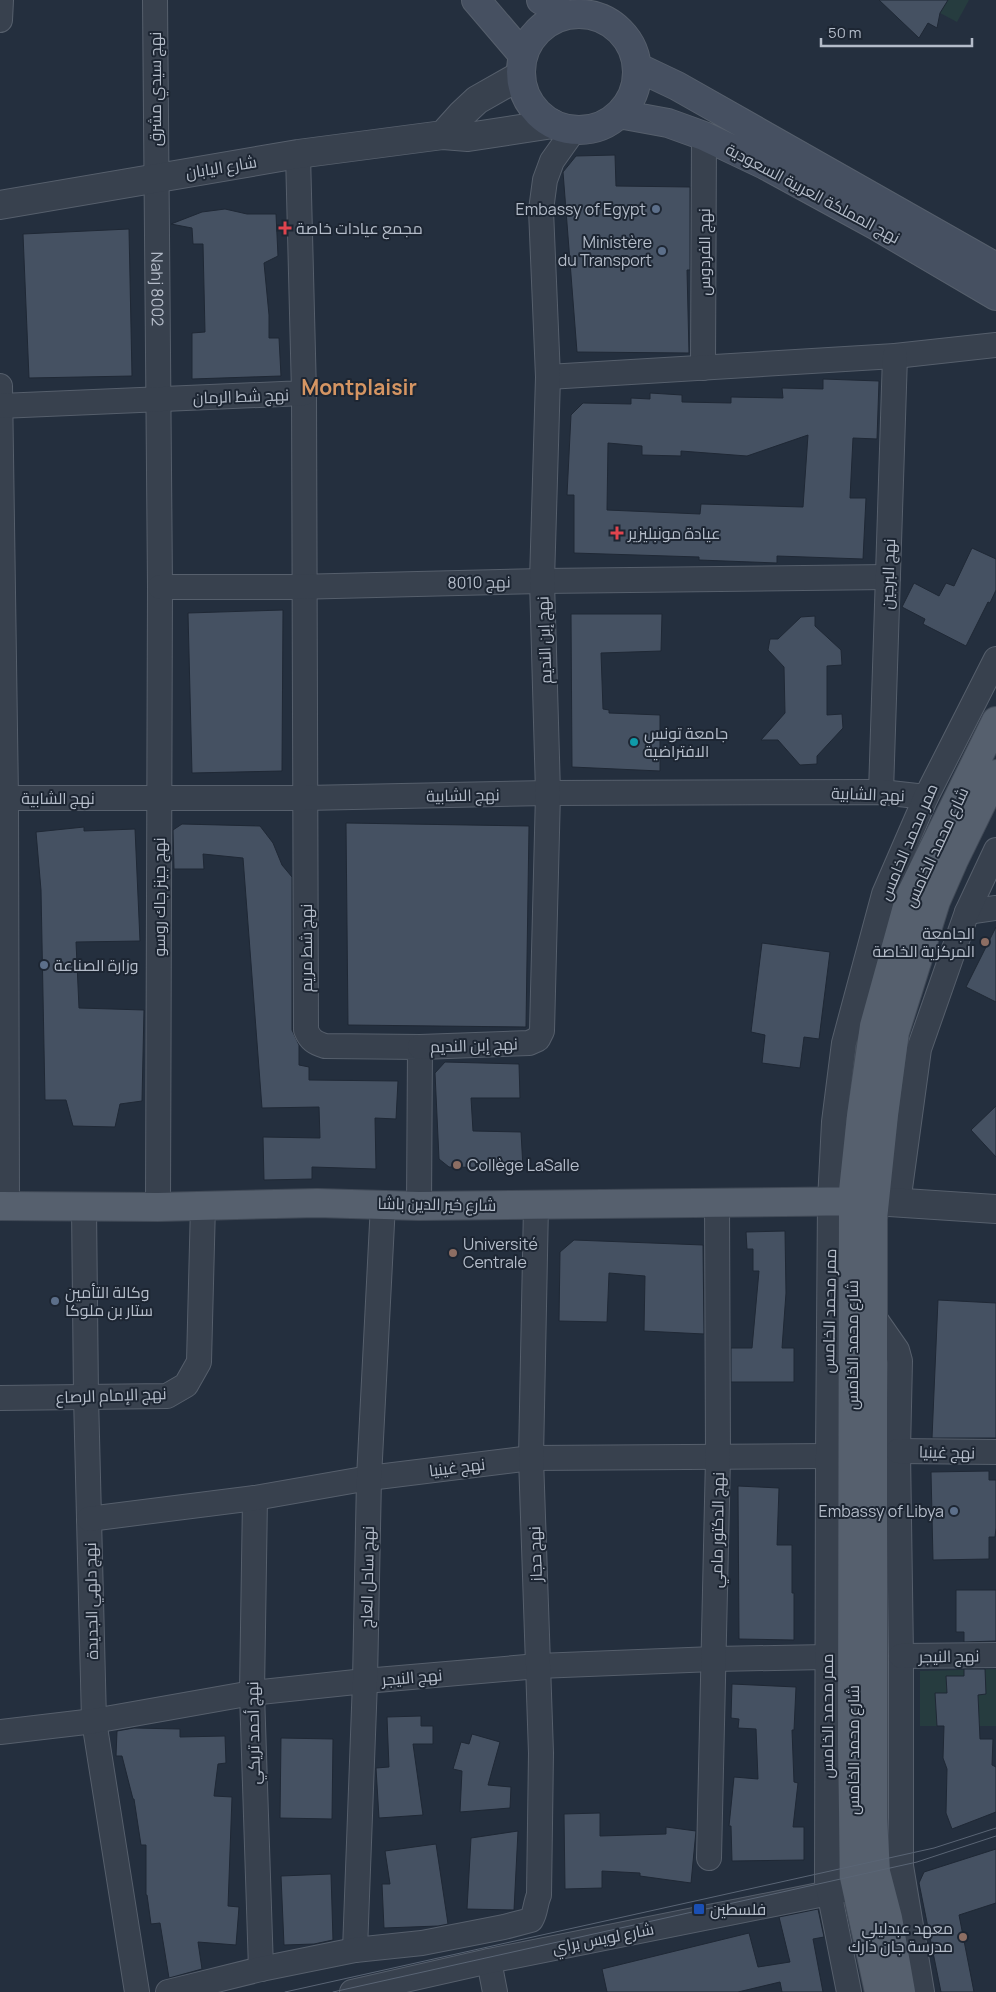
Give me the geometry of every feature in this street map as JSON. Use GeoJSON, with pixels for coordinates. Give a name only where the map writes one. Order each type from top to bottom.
{"type":"FeatureCollection","features":[{"type":"Feature","properties":{"kind":"main road"},"geometry":{"type":"LineString","coordinates":[[476,0],[522,65]]}},
{"type":"Feature","properties":{"kind":"main road"},"geometry":{"type":"LineString","coordinates":[[541,0],[568,15]]}},
{"type":"Feature","properties":{"kind":"main road"},"geometry":{"type":"LineString","coordinates":[[568,15],[589,15],[609,22],[628,41],[634,53],[637,67],[636,84],[630,100],[619,114],[606,123],[590,129],[563,127],[540,116],[530,104],[524,90],[522,65],[530,41],[540,29],[552,20],[568,15]]}},
{"type":"Feature","properties":{"kind":"main road","name":"نهج المملكة العربية السعودية"},"geometry":{"type":"LineString","coordinates":[[637,67],[677,86],[996,267]]}},
{"type":"Feature","properties":{"kind":"main road","name":"نهج المملكة العربية السعودية"},"geometry":{"type":"LineString","coordinates":[[619,114],[668,124],[704,136],[766,165],[996,296]]}},
{"type":"Feature","properties":{"kind":"main road","name":"شارع محمد الخامس"},"geometry":{"type":"LineString","coordinates":[[901,1992],[888,1918],[876,1872],[873,1818],[874,1317],[864,1202],[861,1116],[874,1026],[910,896],[996,721]]}},
{"type":"Feature","properties":{"kind":"main road","name":"شارع محمد الخامس"},"geometry":{"type":"LineString","coordinates":[[879,1992],[842,1890],[852,1743],[864,1202],[896,1032],[936,901],[996,774]]}},
{"type":"Feature","properties":{"kind":"main road","name":"شارع خير الدين باشا"},"geometry":{"type":"LineString","coordinates":[[4,1206],[317,1203],[419,1206],[864,1202]]}},
{"type":"Feature","properties":{"kind":"street"},"geometry":{"type":"LineString","coordinates":[[0,0],[0,20]]}},
{"type":"Feature","properties":{"kind":"street","name":"نهج سيدي مشرق"},"geometry":{"type":"LineString","coordinates":[[155,0],[156,178]]}},
{"type":"Feature","properties":{"kind":"street"},"geometry":{"type":"LineString","coordinates":[[444,135],[461,114],[522,65]]}},
{"type":"Feature","properties":{"kind":"street","name":"شارع اليابان"},"geometry":{"type":"LineString","coordinates":[[0,204],[298,154],[444,135],[468,137],[563,127]]}},
{"type":"Feature","properties":{"kind":"street","name":"نهج إبن النديم"},"geometry":{"type":"LineString","coordinates":[[420,1047],[529,1043],[538,1039],[542,1031],[548,793],[542,580],[548,377],[541,210],[546,180],[563,127]]}},
{"type":"Feature","properties":{"kind":"street","name":"نهج الفردوس"},"geometry":{"type":"LineString","coordinates":[[703,368],[704,136]]}},
{"type":"Feature","properties":{"kind":"street","name":"نهج شط الرمان"},"geometry":{"type":"LineString","coordinates":[[0,406],[304,393],[298,154]]}},
{"type":"Feature","properties":{"kind":"street","name":"Nahj 8002"},"geometry":{"type":"LineString","coordinates":[[156,178],[160,588]]}},
{"type":"Feature","properties":{"kind":"street"},"geometry":{"type":"LineString","coordinates":[[548,377],[895,356],[996,345]]}},
{"type":"Feature","properties":{"kind":"street","name":"نهج البرجين"},"geometry":{"type":"LineString","coordinates":[[881,792],[895,356]]}},
{"type":"Feature","properties":{"kind":"street"},"geometry":{"type":"LineString","coordinates":[[0,386],[4,1206]]}},
{"type":"Feature","properties":{"kind":"street","name":"نهج شط مريم"},"geometry":{"type":"LineString","coordinates":[[304,393],[306,1030],[309,1037],[316,1043],[325,1046],[420,1047]]}},
{"type":"Feature","properties":{"kind":"street","name":"نهج 8010"},"geometry":{"type":"LineString","coordinates":[[160,588],[542,580],[888,577]]}},
{"type":"Feature","properties":{"kind":"street","name":"نهج جينز جاك روسو"},"geometry":{"type":"LineString","coordinates":[[158,1206],[160,588]]}},
{"type":"Feature","properties":{"kind":"street","name":"ممر محمد الخامس"},"geometry":{"type":"LineString","coordinates":[[849,1992],[842,1890],[827,1881],[828,1456],[864,1202],[834,1122],[844,1043],[884,894],[926,797],[996,659]]}},
{"type":"Feature","properties":{"kind":"street","name":"نهج الشابية"},"geometry":{"type":"LineString","coordinates":[[3,798],[305,798],[548,793],[881,792],[926,797]]}},
{"type":"Feature","properties":{"kind":"street","name":"شارع محمد الخامس"},"geometry":{"type":"LineString","coordinates":[[864,1202],[967,912],[996,850]]}},
{"type":"Feature","properties":{"kind":"street"},"geometry":{"type":"LineString","coordinates":[[967,912],[996,908]]}},
{"type":"Feature","properties":{"kind":"street"},"geometry":{"type":"LineString","coordinates":[[419,1206],[420,1047]]}},
{"type":"Feature","properties":{"kind":"street"},"geometry":{"type":"LineString","coordinates":[[864,1202],[996,1209]]}},
{"type":"Feature","properties":{"kind":"street","name":"نهج الدكتور مامي"},"geometry":{"type":"LineString","coordinates":[[709,1858],[718,1457],[717,1203]]}},
{"type":"Feature","properties":{"kind":"street","name":"نهج ساحل العاج"},"geometry":{"type":"LineString","coordinates":[[355,1950],[365,1681],[369,1478],[383,1204]]}},
{"type":"Feature","properties":{"kind":"street","name":"نهج الإمام الرصاع"},"geometry":{"type":"LineString","coordinates":[[0,1398],[167,1396],[186,1385],[199,1362],[203,1205]]}},
{"type":"Feature","properties":{"kind":"street","name":"نهج حجاز"},"geometry":{"type":"LineString","coordinates":[[355,1950],[422,1943],[504,1927],[531,1920],[536,1912],[535,1903],[539,1895],[541,1762],[532,1458],[536,1205]]}},
{"type":"Feature","properties":{"kind":"street","name":"نهج دلهي الجديدة"},"geometry":{"type":"LineString","coordinates":[[84,1206],[86,1396],[94,1721],[137,1992]]}},
{"type":"Feature","properties":{"kind":"street"},"geometry":{"type":"LineString","coordinates":[[874,1317],[897,1350],[900,1361],[898,1451],[901,1656],[901,1866],[922,1992]]}},
{"type":"Feature","properties":{"kind":"street","name":"نهج غينيا"},"geometry":{"type":"LineString","coordinates":[[898,1451],[996,1452]]}},
{"type":"Feature","properties":{"kind":"street","name":"نهج غينيا"},"geometry":{"type":"LineString","coordinates":[[89,1519],[256,1498],[369,1478],[532,1458],[828,1456]]}},
{"type":"Feature","properties":{"kind":"street","name":"نهج أحمد تريكي"},"geometry":{"type":"LineString","coordinates":[[256,1498],[252,1693],[261,1969]]}},
{"type":"Feature","properties":{"kind":"street","name":"نهج النيجر"},"geometry":{"type":"LineString","coordinates":[[901,1656],[996,1655]]}},
{"type":"Feature","properties":{"kind":"street","name":"نهج النيجر"},"geometry":{"type":"LineString","coordinates":[[0,1732],[94,1721],[252,1693],[365,1681],[538,1666],[714,1659],[827,1657]]}},
{"type":"Feature","properties":{"kind":"street","name":"شارع لويس براي"},"geometry":{"type":"LineString","coordinates":[[354,1992],[489,1961],[842,1890]]}},
{"type":"Feature","properties":{"kind":"street"},"geometry":{"type":"LineString","coordinates":[[168,1992],[261,1969],[355,1950]]}},
{"type":"Feature","properties":{"kind":"street"},"geometry":{"type":"LineString","coordinates":[[489,1961],[495,1992]]}},
{"type":"Feature","properties":{"kind":"green space"},"geometry":{"type":"Polygon","coordinates":[[[947,0],[969,0],[957,22],[940,13],[947,0]]]}},
{"type":"Feature","properties":{"kind":"green space"},"geometry":{"type":"Polygon","coordinates":[[[996,1669],[996,1726],[920,1726],[920,1671],[996,1669]]]}},
{"type":"Feature","properties":{"kind":"building"},"geometry":{"type":"Polygon","coordinates":[[[879,0],[948,0],[940,13],[937,28],[928,23],[919,38],[879,0]]]}},
{"type":"Feature","properties":{"kind":"building","name":"Ministère du Transport"},"geometry":{"type":"Polygon","coordinates":[[[615,155],[616,186],[690,187],[690,270],[687,270],[689,353],[577,352],[563,172],[576,156],[615,155]]]}},
{"type":"Feature","properties":{"kind":"building"},"geometry":{"type":"Polygon","coordinates":[[[225,209],[247,214],[276,214],[278,256],[264,263],[269,315],[269,338],[279,338],[281,376],[192,379],[192,333],[205,332],[203,244],[193,244],[192,228],[171,224],[202,212],[225,209]]]}},
{"type":"Feature","properties":{"kind":"building"},"geometry":{"type":"Polygon","coordinates":[[[129,229],[132,376],[29,378],[23,234],[129,229]]]}},
{"type":"Feature","properties":{"kind":"building"},"geometry":{"type":"Polygon","coordinates":[[[823,379],[879,381],[877,439],[853,438],[850,498],[866,498],[863,559],[777,556],[777,563],[699,560],[699,557],[574,553],[574,495],[567,495],[571,415],[583,403],[631,404],[631,398],[650,399],[650,393],[682,395],[682,402],[731,403],[731,397],[783,398],[782,388],[823,389],[823,379]],[[808,435],[747,456],[681,451],[681,456],[642,455],[642,446],[608,443],[607,510],[700,514],[701,504],[803,507],[808,435]]]}},
{"type":"Feature","properties":{"kind":"building"},"geometry":{"type":"Polygon","coordinates":[[[972,548],[996,559],[996,590],[966,646],[923,624],[925,619],[902,607],[914,583],[939,596],[946,583],[954,586],[972,548]]]}},
{"type":"Feature","properties":{"kind":"building"},"geometry":{"type":"Polygon","coordinates":[[[283,610],[282,771],[192,773],[188,613],[283,610]]]}},
{"type":"Feature","properties":{"kind":"building"},"geometry":{"type":"Polygon","coordinates":[[[571,614],[662,614],[661,651],[601,653],[603,709],[609,710],[609,713],[660,715],[660,771],[572,767],[571,614]]]}},
{"type":"Feature","properties":{"kind":"building"},"geometry":{"type":"Polygon","coordinates":[[[815,616],[815,626],[841,650],[842,665],[827,666],[827,715],[842,714],[843,728],[817,756],[817,764],[800,765],[778,740],[761,740],[785,713],[784,667],[768,650],[770,639],[778,639],[801,617],[815,616]]]}},
{"type":"Feature","properties":{"kind":"building"},"geometry":{"type":"Polygon","coordinates":[[[346,823],[529,826],[526,1027],[348,1025],[346,823]]]}},
{"type":"Feature","properties":{"kind":"building"},"geometry":{"type":"Polygon","coordinates":[[[182,824],[260,826],[273,843],[282,865],[292,877],[292,1030],[299,1045],[299,1065],[309,1067],[309,1080],[398,1081],[396,1119],[375,1118],[376,1169],[312,1167],[312,1179],[264,1180],[263,1137],[320,1138],[319,1107],[262,1108],[243,858],[203,854],[204,869],[174,869],[173,830],[182,824]]]}},
{"type":"Feature","properties":{"kind":"building"},"geometry":{"type":"Polygon","coordinates":[[[84,827],[84,831],[135,829],[140,941],[76,942],[79,1008],[144,1010],[142,1101],[120,1104],[115,1127],[73,1126],[66,1100],[45,1100],[41,890],[36,832],[84,827]]]}},
{"type":"Feature","properties":{"kind":"building"},"geometry":{"type":"Polygon","coordinates":[[[996,927],[996,1002],[966,987],[996,927]]]}},
{"type":"Feature","properties":{"kind":"building"},"geometry":{"type":"Polygon","coordinates":[[[762,943],[830,952],[819,1039],[804,1037],[800,1068],[762,1063],[765,1035],[751,1032],[762,943]]]}},
{"type":"Feature","properties":{"kind":"building"},"geometry":{"type":"Polygon","coordinates":[[[445,1062],[519,1064],[520,1098],[471,1098],[473,1131],[521,1132],[523,1168],[449,1167],[439,1159],[435,1073],[445,1062]]]}},
{"type":"Feature","properties":{"kind":"building"},"geometry":{"type":"Polygon","coordinates":[[[996,1106],[996,1157],[971,1130],[996,1106]]]}},
{"type":"Feature","properties":{"kind":"building"},"geometry":{"type":"Polygon","coordinates":[[[785,1231],[786,1293],[782,1348],[794,1348],[794,1382],[731,1382],[731,1348],[752,1348],[759,1271],[753,1271],[753,1249],[747,1249],[746,1232],[785,1231]]]}},
{"type":"Feature","properties":{"kind":"building"},"geometry":{"type":"Polygon","coordinates":[[[574,1240],[703,1245],[704,1334],[644,1331],[645,1276],[609,1273],[607,1322],[559,1321],[560,1252],[574,1240]]]}},
{"type":"Feature","properties":{"kind":"building"},"geometry":{"type":"Polygon","coordinates":[[[938,1300],[996,1303],[996,1438],[932,1438],[938,1300]]]}},
{"type":"Feature","properties":{"kind":"building","name":"Embassy of Libya"},"geometry":{"type":"Polygon","coordinates":[[[989,1471],[989,1480],[996,1480],[996,1528],[995,1537],[989,1537],[989,1559],[933,1560],[931,1472],[989,1471]]]}},
{"type":"Feature","properties":{"kind":"building"},"geometry":{"type":"Polygon","coordinates":[[[738,1486],[779,1488],[777,1545],[792,1545],[794,1640],[739,1639],[738,1486]]]}},
{"type":"Feature","properties":{"kind":"building"},"geometry":{"type":"Polygon","coordinates":[[[956,1590],[996,1590],[996,1641],[964,1642],[964,1632],[956,1632],[956,1590]]]}},
{"type":"Feature","properties":{"kind":"building"},"geometry":{"type":"Polygon","coordinates":[[[964,1669],[985,1669],[986,1694],[978,1695],[980,1739],[993,1739],[992,1765],[996,1767],[996,1812],[952,1829],[946,1813],[947,1769],[943,1758],[944,1726],[937,1726],[935,1693],[947,1693],[946,1676],[964,1676],[964,1669]]]}},
{"type":"Feature","properties":{"kind":"building"},"geometry":{"type":"Polygon","coordinates":[[[732,1684],[796,1687],[794,1730],[792,1730],[794,1782],[798,1783],[793,1827],[804,1827],[804,1860],[732,1861],[731,1826],[729,1826],[734,1777],[758,1779],[756,1729],[738,1728],[739,1719],[731,1718],[732,1684]]]}},
{"type":"Feature","properties":{"kind":"building"},"geometry":{"type":"Polygon","coordinates":[[[421,1716],[421,1726],[433,1726],[433,1744],[413,1744],[423,1815],[379,1818],[376,1768],[389,1767],[387,1717],[421,1716]]]}},
{"type":"Feature","properties":{"kind":"building"},"geometry":{"type":"Polygon","coordinates":[[[134,1728],[180,1729],[180,1737],[225,1736],[226,1763],[218,1764],[214,1796],[232,1797],[228,1906],[239,1907],[236,1945],[198,1942],[202,1969],[169,1978],[160,1923],[151,1924],[146,1895],[146,1845],[141,1845],[134,1799],[122,1756],[116,1756],[117,1731],[134,1728]]]}},
{"type":"Feature","properties":{"kind":"building"},"geometry":{"type":"Polygon","coordinates":[[[472,1734],[500,1742],[488,1785],[511,1787],[510,1808],[460,1812],[462,1771],[453,1769],[461,1742],[469,1744],[472,1734]]]}},
{"type":"Feature","properties":{"kind":"building"},"geometry":{"type":"Polygon","coordinates":[[[281,1738],[333,1739],[332,1819],[280,1818],[281,1738]]]}},
{"type":"Feature","properties":{"kind":"building"},"geometry":{"type":"Polygon","coordinates":[[[600,1813],[600,1836],[666,1834],[666,1827],[696,1831],[691,1883],[640,1876],[640,1873],[602,1871],[602,1888],[565,1889],[564,1814],[600,1813]]]}},
{"type":"Feature","properties":{"kind":"building"},"geometry":{"type":"Polygon","coordinates":[[[518,1831],[514,1910],[467,1909],[471,1838],[518,1831]]]}},
{"type":"Feature","properties":{"kind":"building"},"geometry":{"type":"Polygon","coordinates":[[[436,1844],[448,1924],[384,1928],[382,1884],[390,1884],[385,1851],[436,1844]]]}},
{"type":"Feature","properties":{"kind":"building","name":"معهد عبدليلي مدرسة جان دارك"},"geometry":{"type":"Polygon","coordinates":[[[996,1849],[996,1903],[959,1915],[974,1992],[941,1992],[919,1883],[924,1872],[996,1849]]]}},
{"type":"Feature","properties":{"kind":"building"},"geometry":{"type":"Polygon","coordinates":[[[331,1874],[333,1940],[314,1944],[284,1945],[281,1876],[331,1874]]]}},
{"type":"Feature","properties":{"kind":"building"},"geometry":{"type":"Polygon","coordinates":[[[818,1909],[824,1937],[813,1939],[823,1992],[782,1992],[780,1982],[738,1992],[607,1992],[602,1969],[749,1933],[758,1967],[790,1962],[779,1917],[818,1909]]]}},
{"type":"Feature","properties":{"kind":"tram line"},"geometry":{"type":"LineString","coordinates":[[285,1992],[934,1848],[996,1828]]}},
{"type":"Feature","properties":{"kind":"tram line"},"geometry":{"type":"LineString","coordinates":[[333,1992],[917,1862],[996,1836]]}},
{"type":"Feature","properties":{"kind":"place","name":"Embassy of Egypt"},"geometry":{"type":"Point","coordinates":[656,209]}},
{"type":"Feature","properties":{"kind":"place","name":"مجمع عيادات خاصة"},"geometry":{"type":"Point","coordinates":[285,228]}},
{"type":"Feature","properties":{"kind":"place","name":"Ministère du Transport"},"geometry":{"type":"Point","coordinates":[662,251]}},
{"type":"Feature","properties":{"kind":"place","name":"عيادة مونبليزير"},"geometry":{"type":"Point","coordinates":[617,533]}},
{"type":"Feature","properties":{"kind":"place","name":"جامعة تونس الافتراضية"},"geometry":{"type":"Point","coordinates":[634,742]}},
{"type":"Feature","properties":{"kind":"place","name":"الجامعة المركزية الخاصة"},"geometry":{"type":"Point","coordinates":[985,942]}},
{"type":"Feature","properties":{"kind":"place","name":"وزارة الصناعة"},"geometry":{"type":"Point","coordinates":[44,965]}},
{"type":"Feature","properties":{"kind":"place","name":"Collège LaSalle"},"geometry":{"type":"Point","coordinates":[457,1165]}},
{"type":"Feature","properties":{"kind":"place","name":"Université Centrale"},"geometry":{"type":"Point","coordinates":[453,1253]}},
{"type":"Feature","properties":{"kind":"place","name":"وكالة التأمين ستار بن ملوكا"},"geometry":{"type":"Point","coordinates":[55,1301]}},
{"type":"Feature","properties":{"kind":"place","name":"Embassy of Libya"},"geometry":{"type":"Point","coordinates":[954,1511]}},
{"type":"Feature","properties":{"kind":"place","name":"فلسطين"},"geometry":{"type":"Point","coordinates":[699,1909]}},
{"type":"Feature","properties":{"kind":"place","name":"معهد عبدليلي مدرسة جان دارك"},"geometry":{"type":"Point","coordinates":[963,1937]}},
{"type":"Feature","properties":{"kind":"district","name":"Montplaisir"},"geometry":{"type":"Point","coordinates":[359,388]}}]}
